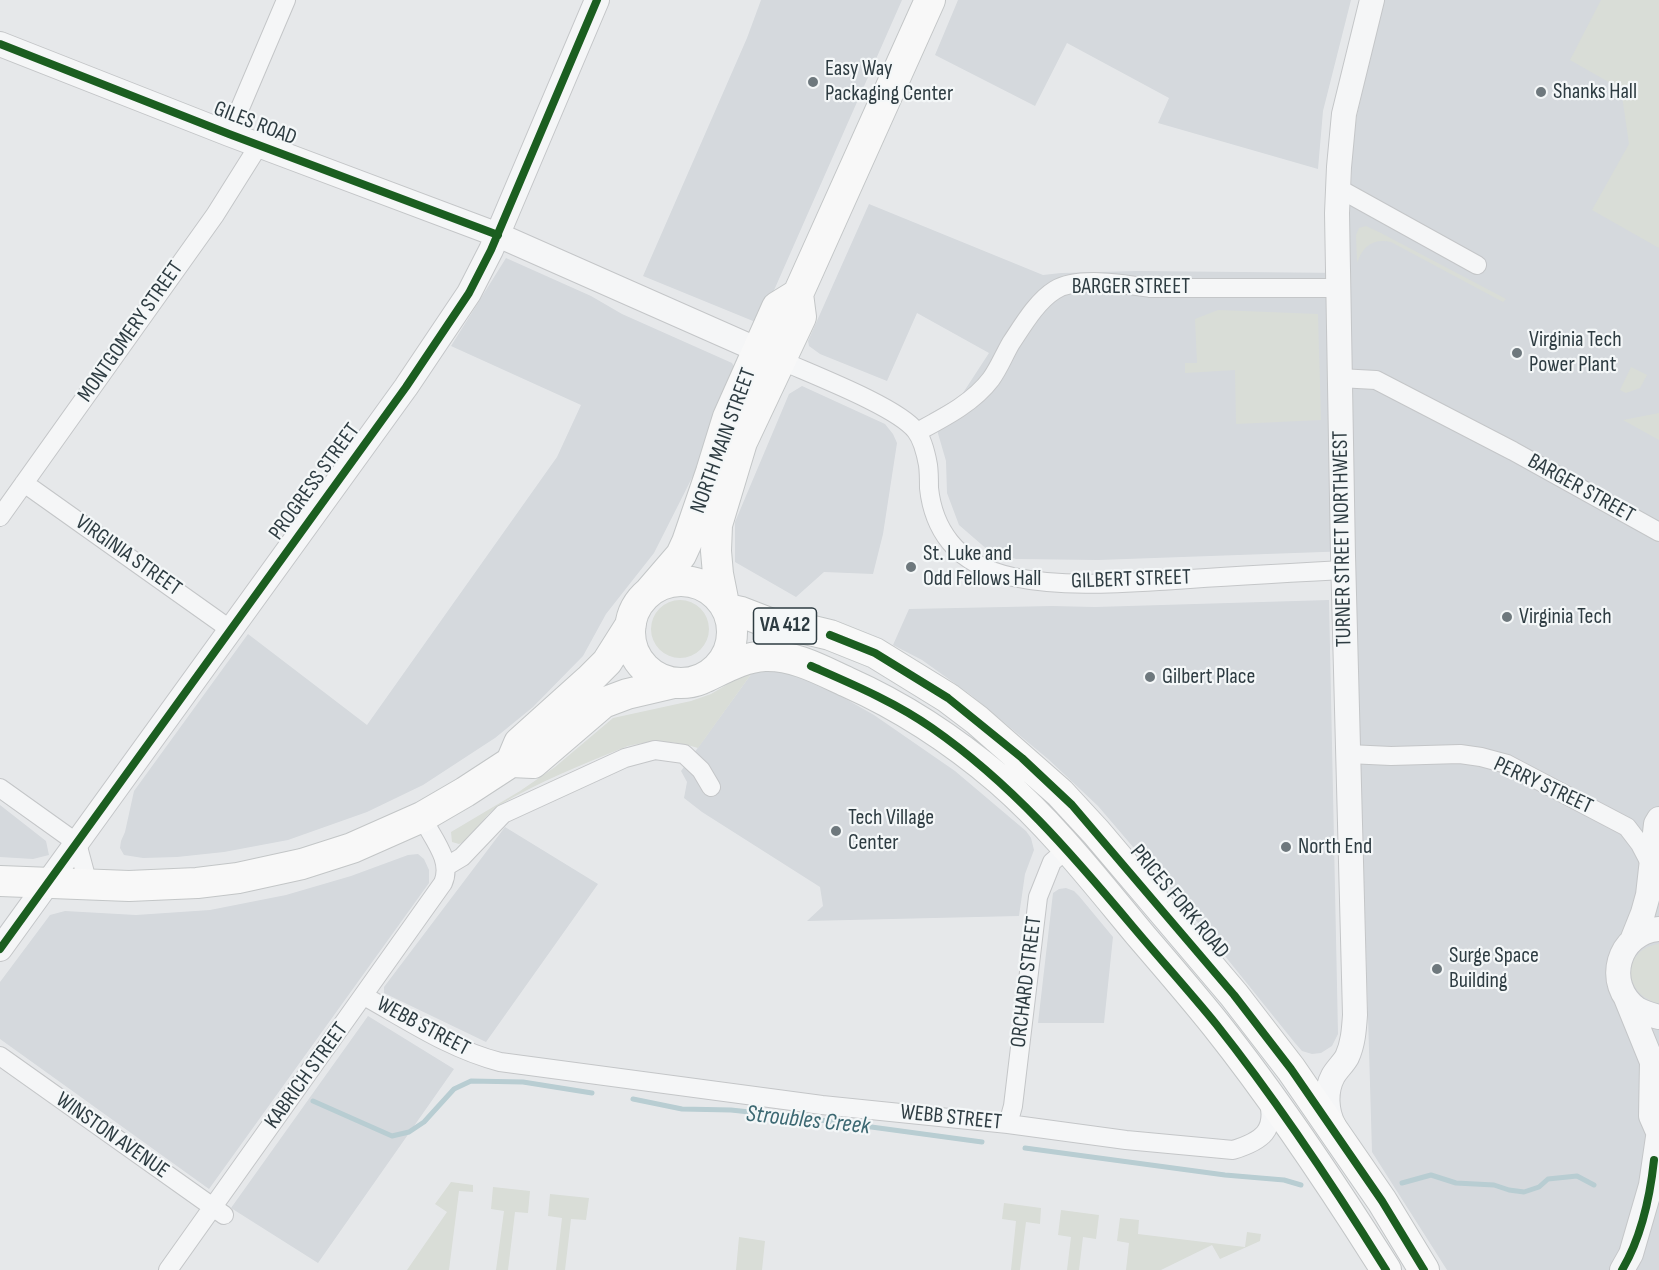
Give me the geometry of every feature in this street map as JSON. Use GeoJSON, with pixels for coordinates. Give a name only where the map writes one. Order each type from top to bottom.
{"type":"FeatureCollection","features":[{"type":"Feature","properties":{"kind":"main road","name":"NORTH MAIN STREET"},"geometry":{"type":"LineString","coordinates":[[651,591],[681,555],[728,417],[769,355],[777,307],[798,294],[930,0]]}},
{"type":"Feature","properties":{"kind":"main road","name":"NORTH MAIN STREET"},"geometry":{"type":"LineString","coordinates":[[725,606],[717,573],[717,525],[733,467],[763,397],[764,360],[769,355]]}},
{"type":"Feature","properties":{"kind":"main road"},"geometry":{"type":"LineString","coordinates":[[0,880],[129,886],[197,883],[302,864],[352,848],[422,817],[471,789],[511,762],[519,743],[607,662],[631,624],[638,605],[651,591],[662,585],[678,581],[694,583],[710,590],[725,606],[732,629],[729,650],[721,664],[706,677],[697,681],[674,683],[627,694],[603,703],[533,763],[511,762]]}},
{"type":"Feature","properties":{"kind":"main road","name":"PRICES FORK ROAD"},"geometry":{"type":"LineString","coordinates":[[725,606],[772,624],[830,635],[875,653],[948,698],[977,720],[1060,793],[1096,832],[1234,995],[1281,1056],[1340,1137],[1425,1270]]}},
{"type":"Feature","properties":{"kind":"main road"},"geometry":{"type":"LineString","coordinates":[[631,624],[632,644],[641,663],[657,677],[674,683]]}},
{"type":"Feature","properties":{"kind":"main road","name":"VA 412"},"geometry":{"type":"LineString","coordinates":[[706,677],[756,657],[787,658],[811,666],[910,714],[952,743],[1000,781],[1067,849],[1216,1024],[1301,1139],[1386,1270]]}},
{"type":"Feature","properties":{"kind":"main road"},"geometry":{"type":"LineString","coordinates":[[1000,781],[1042,805],[1071,831],[1079,834],[1096,832]]}},
{"type":"Feature","properties":{"kind":"main road"},"geometry":{"type":"LineString","coordinates":[[1067,849],[1080,849],[1091,854],[1144,889]]}},
{"type":"Feature","properties":{"kind":"street"},"geometry":{"type":"LineString","coordinates":[[229,134],[286,0]]}},
{"type":"Feature","properties":{"kind":"street","name":"PROGRESS STREET"},"geometry":{"type":"LineString","coordinates":[[0,949],[231,630],[470,293],[498,236],[597,0]]}},
{"type":"Feature","properties":{"kind":"street","name":"TURNER STREET NORTHWEST"},"geometry":{"type":"LineString","coordinates":[[1340,1137],[1328,1113],[1327,1101],[1333,1075],[1347,1057],[1353,1040],[1355,1016],[1339,378],[1338,188],[1344,114],[1372,0]]}},
{"type":"Feature","properties":{"kind":"street","name":"GILES ROAD"},"geometry":{"type":"LineString","coordinates":[[0,44],[498,236],[769,355]]}},
{"type":"Feature","properties":{"kind":"street","name":"MONTGOMERY STREET"},"geometry":{"type":"LineString","coordinates":[[0,517],[214,215],[259,145]]}},
{"type":"Feature","properties":{"kind":"street"},"geometry":{"type":"LineString","coordinates":[[1338,188],[1477,265]]}},
{"type":"Feature","properties":{"kind":"street","name":"BARGER STREET"},"geometry":{"type":"LineString","coordinates":[[917,432],[980,392],[1037,307],[1054,290],[1074,283],[1120,284],[1150,288],[1338,288]]}},
{"type":"Feature","properties":{"kind":"street"},"geometry":{"type":"LineString","coordinates":[[769,355],[879,405],[908,423],[917,432]]}},
{"type":"Feature","properties":{"kind":"street","name":"BARGER STREET"},"geometry":{"type":"LineString","coordinates":[[1339,378],[1376,380],[1522,456],[1659,532]]}},
{"type":"Feature","properties":{"kind":"street","name":"GILBERT STREET"},"geometry":{"type":"LineString","coordinates":[[917,432],[928,467],[934,511],[942,529],[951,544],[973,562],[989,570],[1014,577],[1056,582],[1115,584],[1343,570]]}},
{"type":"Feature","properties":{"kind":"street","name":"VIRGINIA STREET"},"geometry":{"type":"LineString","coordinates":[[24,483],[231,630]]}},
{"type":"Feature","properties":{"kind":"street"},"geometry":{"type":"LineString","coordinates":[[422,817],[447,866],[462,857],[503,814],[625,758],[655,750],[684,754],[701,770],[711,787]]}},
{"type":"Feature","properties":{"kind":"street","name":"PERRY STREET"},"geometry":{"type":"LineString","coordinates":[[1348,754],[1391,756],[1450,754],[1481,757],[1507,765],[1627,827],[1640,844],[1651,865]]}},
{"type":"Feature","properties":{"kind":"street"},"geometry":{"type":"LineString","coordinates":[[0,788],[77,843],[88,884]]}},
{"type":"Feature","properties":{"kind":"street"},"geometry":{"type":"LineString","coordinates":[[1627,827],[1658,821],[1643,913],[1633,938]]}},
{"type":"Feature","properties":{"kind":"street","name":"ORCHARD STREET"},"geometry":{"type":"LineString","coordinates":[[1008,1124],[1013,1106],[1038,897],[1052,862],[1067,849]]}},
{"type":"Feature","properties":{"kind":"street","name":"KABRICH STREET"},"geometry":{"type":"LineString","coordinates":[[168,1270],[219,1211],[443,883],[447,866]]}},
{"type":"Feature","properties":{"kind":"street"},"geometry":{"type":"LineString","coordinates":[[1622,1270],[1631,1254],[1651,1185],[1658,1131],[1651,1116],[1652,1062],[1617,973],[1624,948],[1633,938],[1644,932],[1659,929]]}},
{"type":"Feature","properties":{"kind":"street","name":"WEBB STREET"},"geometry":{"type":"LineString","coordinates":[[364,996],[443,1041],[473,1054],[500,1062],[822,1104],[1008,1124],[1126,1140],[1233,1149],[1251,1144],[1264,1136],[1283,1134],[1301,1139]]}},
{"type":"Feature","properties":{"kind":"street"},"geometry":{"type":"LineString","coordinates":[[1626,998],[1644,1013],[1659,1017]]}},
{"type":"Feature","properties":{"kind":"street","name":"WINSTON AVENUE"},"geometry":{"type":"LineString","coordinates":[[0,1056],[219,1211]]}},
{"type":"Feature","properties":{"kind":"street"},"geometry":{"type":"LineString","coordinates":[[1281,1056],[1304,1070],[1322,1075],[1333,1075]]}},
{"type":"Feature","properties":{"kind":"street"},"geometry":{"type":"LineString","coordinates":[[1264,1136],[1270,1117],[1266,1090]]}},
{"type":"Feature","properties":{"kind":"shaded area"},"geometry":{"type":"Polygon","coordinates":[[[761,0],[902,0],[764,313],[753,321],[643,276],[747,38],[761,0]]]}},
{"type":"Feature","properties":{"kind":"shaded area"},"geometry":{"type":"Polygon","coordinates":[[[958,0],[1351,0],[1323,111],[1318,169],[1158,123],[1169,98],[1067,43],[1035,106],[935,55],[958,0]]]}},
{"type":"Feature","properties":{"kind":"shaded area","name":"Virginia Tech"},"geometry":{"type":"Polygon","coordinates":[[[1384,0],[1659,0],[1659,1270],[1447,1270],[1372,1152],[1358,675],[1351,551],[1098,560],[1016,559],[989,551],[959,525],[947,493],[946,461],[937,430],[929,414],[961,396],[989,353],[917,313],[887,381],[820,354],[809,346],[808,341],[869,204],[1043,275],[1137,271],[1347,273],[1353,142],[1357,115],[1384,0]]]}},
{"type":"Feature","properties":{"kind":"shaded area"},"geometry":{"type":"Polygon","coordinates":[[[1601,0],[1659,0],[1659,248],[1592,210],[1629,144],[1621,89],[1570,60],[1601,0]]]}},
{"type":"Feature","properties":{"kind":"shaded area"},"geometry":{"type":"Polygon","coordinates":[[[1366,226],[1506,299],[1503,302],[1391,242],[1374,242],[1362,252],[1357,263],[1356,235],[1359,228],[1366,226]]]}},
{"type":"Feature","properties":{"kind":"shaded area"},"geometry":{"type":"Polygon","coordinates":[[[506,258],[591,296],[622,314],[732,363],[737,372],[700,462],[654,553],[606,614],[583,656],[533,707],[495,738],[423,785],[367,812],[288,840],[224,852],[177,857],[143,858],[124,855],[120,848],[121,841],[134,791],[248,634],[367,725],[557,457],[581,405],[451,346],[506,258]]]}},
{"type":"Feature","properties":{"kind":"shaded area"},"geometry":{"type":"Polygon","coordinates":[[[1218,310],[1318,314],[1321,420],[1236,424],[1235,370],[1185,373],[1185,363],[1197,363],[1195,319],[1218,310]]]}},
{"type":"Feature","properties":{"kind":"shaded area"},"geometry":{"type":"Polygon","coordinates":[[[1631,367],[1647,375],[1640,388],[1626,393],[1620,390],[1631,367]]]}},
{"type":"Feature","properties":{"kind":"shaded area"},"geometry":{"type":"Polygon","coordinates":[[[802,386],[885,424],[897,443],[883,534],[873,574],[824,572],[796,597],[735,562],[735,522],[789,394],[802,386]]]}},
{"type":"Feature","properties":{"kind":"shaded area"},"geometry":{"type":"Polygon","coordinates":[[[1659,413],[1659,440],[1623,420],[1659,413]]]}},
{"type":"Feature","properties":{"kind":"shaded area"},"geometry":{"type":"Polygon","coordinates":[[[674,600],[686,600],[701,608],[709,623],[709,635],[701,650],[686,658],[674,658],[659,650],[651,635],[651,623],[659,608],[674,600]]]}},
{"type":"Feature","properties":{"kind":"shaded area","name":"North End"},"geometry":{"type":"Polygon","coordinates":[[[1329,600],[1338,1034],[1332,1046],[1321,1053],[1312,1054],[1302,1051],[1295,1043],[1204,930],[1098,806],[1048,759],[971,695],[922,660],[893,645],[909,609],[1095,607],[1329,600]]]}},
{"type":"Feature","properties":{"kind":"shaded area"},"geometry":{"type":"Polygon","coordinates":[[[788,670],[874,715],[955,771],[1026,831],[1031,838],[1034,850],[1025,874],[1019,916],[807,921],[823,906],[820,887],[702,812],[684,798],[687,782],[681,771],[752,673],[788,670]]]}},
{"type":"Feature","properties":{"kind":"shaded area"},"geometry":{"type":"Polygon","coordinates":[[[752,673],[698,748],[680,743],[663,742],[628,746],[562,773],[513,797],[492,810],[465,841],[459,844],[452,842],[451,832],[520,791],[555,767],[613,718],[691,701],[711,694],[743,675],[752,673]]]}},
{"type":"Feature","properties":{"kind":"shaded area"},"geometry":{"type":"Polygon","coordinates":[[[0,805],[46,841],[49,855],[33,859],[0,857],[0,805]]]}},
{"type":"Feature","properties":{"kind":"shaded area"},"geometry":{"type":"Polygon","coordinates":[[[505,827],[598,884],[486,1042],[384,993],[384,987],[505,827]]]}},
{"type":"Feature","properties":{"kind":"shaded area"},"geometry":{"type":"Polygon","coordinates":[[[418,854],[424,859],[429,870],[429,883],[209,1189],[0,1039],[0,982],[50,915],[65,911],[136,915],[210,910],[286,895],[351,876],[408,855],[418,854]]]}},
{"type":"Feature","properties":{"kind":"shaded area"},"geometry":{"type":"Polygon","coordinates":[[[1066,888],[1079,896],[1113,937],[1104,1023],[1038,1023],[1053,893],[1066,888]]]}},
{"type":"Feature","properties":{"kind":"shaded area"},"geometry":{"type":"Polygon","coordinates":[[[1659,944],[1659,1003],[1657,1003],[1646,998],[1637,990],[1632,981],[1631,972],[1638,954],[1659,944]]]}},
{"type":"Feature","properties":{"kind":"shaded area"},"geometry":{"type":"Polygon","coordinates":[[[368,1016],[454,1069],[318,1263],[231,1208],[368,1016]]]}},
{"type":"Feature","properties":{"kind":"shaded area"},"geometry":{"type":"Polygon","coordinates":[[[451,1182],[473,1185],[473,1192],[459,1191],[449,1270],[407,1270],[447,1212],[435,1204],[451,1182]]]}},
{"type":"Feature","properties":{"kind":"shaded area"},"geometry":{"type":"Polygon","coordinates":[[[493,1187],[530,1191],[528,1213],[515,1212],[508,1270],[496,1270],[504,1211],[491,1209],[493,1187]]]}},
{"type":"Feature","properties":{"kind":"shaded area"},"geometry":{"type":"Polygon","coordinates":[[[550,1194],[589,1198],[586,1220],[571,1219],[565,1270],[556,1270],[562,1218],[548,1216],[550,1194]]]}},
{"type":"Feature","properties":{"kind":"shaded area"},"geometry":{"type":"Polygon","coordinates":[[[1004,1203],[1041,1208],[1040,1224],[1026,1222],[1020,1270],[1011,1270],[1016,1221],[1002,1219],[1004,1203]]]}},
{"type":"Feature","properties":{"kind":"shaded area"},"geometry":{"type":"Polygon","coordinates":[[[1061,1210],[1099,1215],[1096,1239],[1083,1237],[1079,1270],[1067,1270],[1071,1237],[1058,1235],[1061,1210]]]}},
{"type":"Feature","properties":{"kind":"shaded area"},"geometry":{"type":"Polygon","coordinates":[[[1120,1218],[1139,1220],[1138,1234],[1245,1247],[1247,1232],[1261,1234],[1260,1241],[1220,1259],[1212,1245],[1161,1270],[1126,1270],[1129,1243],[1117,1241],[1120,1218]]]}},
{"type":"Feature","properties":{"kind":"shaded area"},"geometry":{"type":"Polygon","coordinates":[[[739,1237],[765,1241],[762,1270],[736,1270],[739,1237]]]}},
{"type":"Feature","properties":{"kind":"waterway","name":"Stroubles Creek"},"geometry":{"type":"LineString","coordinates":[[313,1101],[392,1136],[409,1132],[424,1122],[454,1089],[471,1081],[523,1082],[592,1093]]}},
{"type":"Feature","properties":{"kind":"waterway","name":"Stroubles Creek"},"geometry":{"type":"LineString","coordinates":[[633,1099],[682,1109],[731,1110],[805,1118],[982,1142]]}},
{"type":"Feature","properties":{"kind":"waterway","name":"Stroubles Creek"},"geometry":{"type":"LineString","coordinates":[[1025,1148],[1225,1175],[1284,1180],[1301,1185]]}},
{"type":"Feature","properties":{"kind":"waterway","name":"Stroubles Creek"},"geometry":{"type":"LineString","coordinates":[[1402,1183],[1431,1175],[1456,1183],[1494,1185],[1524,1192],[1539,1187],[1548,1179],[1577,1176],[1594,1185]]}},
{"type":"Feature","properties":{"kind":"cycle path"},"geometry":{"type":"LineString","coordinates":[[0,949],[406,387],[469,293],[491,250],[597,0]]}},
{"type":"Feature","properties":{"kind":"cycle path"},"geometry":{"type":"LineString","coordinates":[[0,44],[229,134],[498,235]]}},
{"type":"Feature","properties":{"kind":"cycle path"},"geometry":{"type":"LineString","coordinates":[[830,635],[875,653],[948,698],[1022,758],[1072,805],[1234,995],[1291,1069],[1382,1201],[1424,1270]]}},
{"type":"Feature","properties":{"kind":"cycle path"},"geometry":{"type":"LineString","coordinates":[[811,666],[888,702],[932,728],[988,772],[1064,847],[1239,1053],[1304,1144],[1386,1270]]}},
{"type":"Feature","properties":{"kind":"cycle path"},"geometry":{"type":"LineString","coordinates":[[1622,1270],[1629,1258],[1644,1217],[1654,1160]]}},
{"type":"Feature","properties":{"kind":"place","name":"Easy Way Packaging Center"},"geometry":{"type":"Point","coordinates":[813,82]}},
{"type":"Feature","properties":{"kind":"place","name":"Shanks Hall"},"geometry":{"type":"Point","coordinates":[1541,92]}},
{"type":"Feature","properties":{"kind":"place","name":"Virginia Tech Power Plant"},"geometry":{"type":"Point","coordinates":[1517,353]}},
{"type":"Feature","properties":{"kind":"place","name":"St. Luke and Odd Fellows Hall"},"geometry":{"type":"Point","coordinates":[911,567]}},
{"type":"Feature","properties":{"kind":"place","name":"Virginia Tech"},"geometry":{"type":"Point","coordinates":[1507,617]}},
{"type":"Feature","properties":{"kind":"place","name":"Gilbert Place"},"geometry":{"type":"Point","coordinates":[1150,677]}},
{"type":"Feature","properties":{"kind":"place","name":"Tech Village Center"},"geometry":{"type":"Point","coordinates":[836,831]}},
{"type":"Feature","properties":{"kind":"place","name":"North End"},"geometry":{"type":"Point","coordinates":[1286,847]}},
{"type":"Feature","properties":{"kind":"place","name":"Surge Space Building"},"geometry":{"type":"Point","coordinates":[1437,969]}}]}
